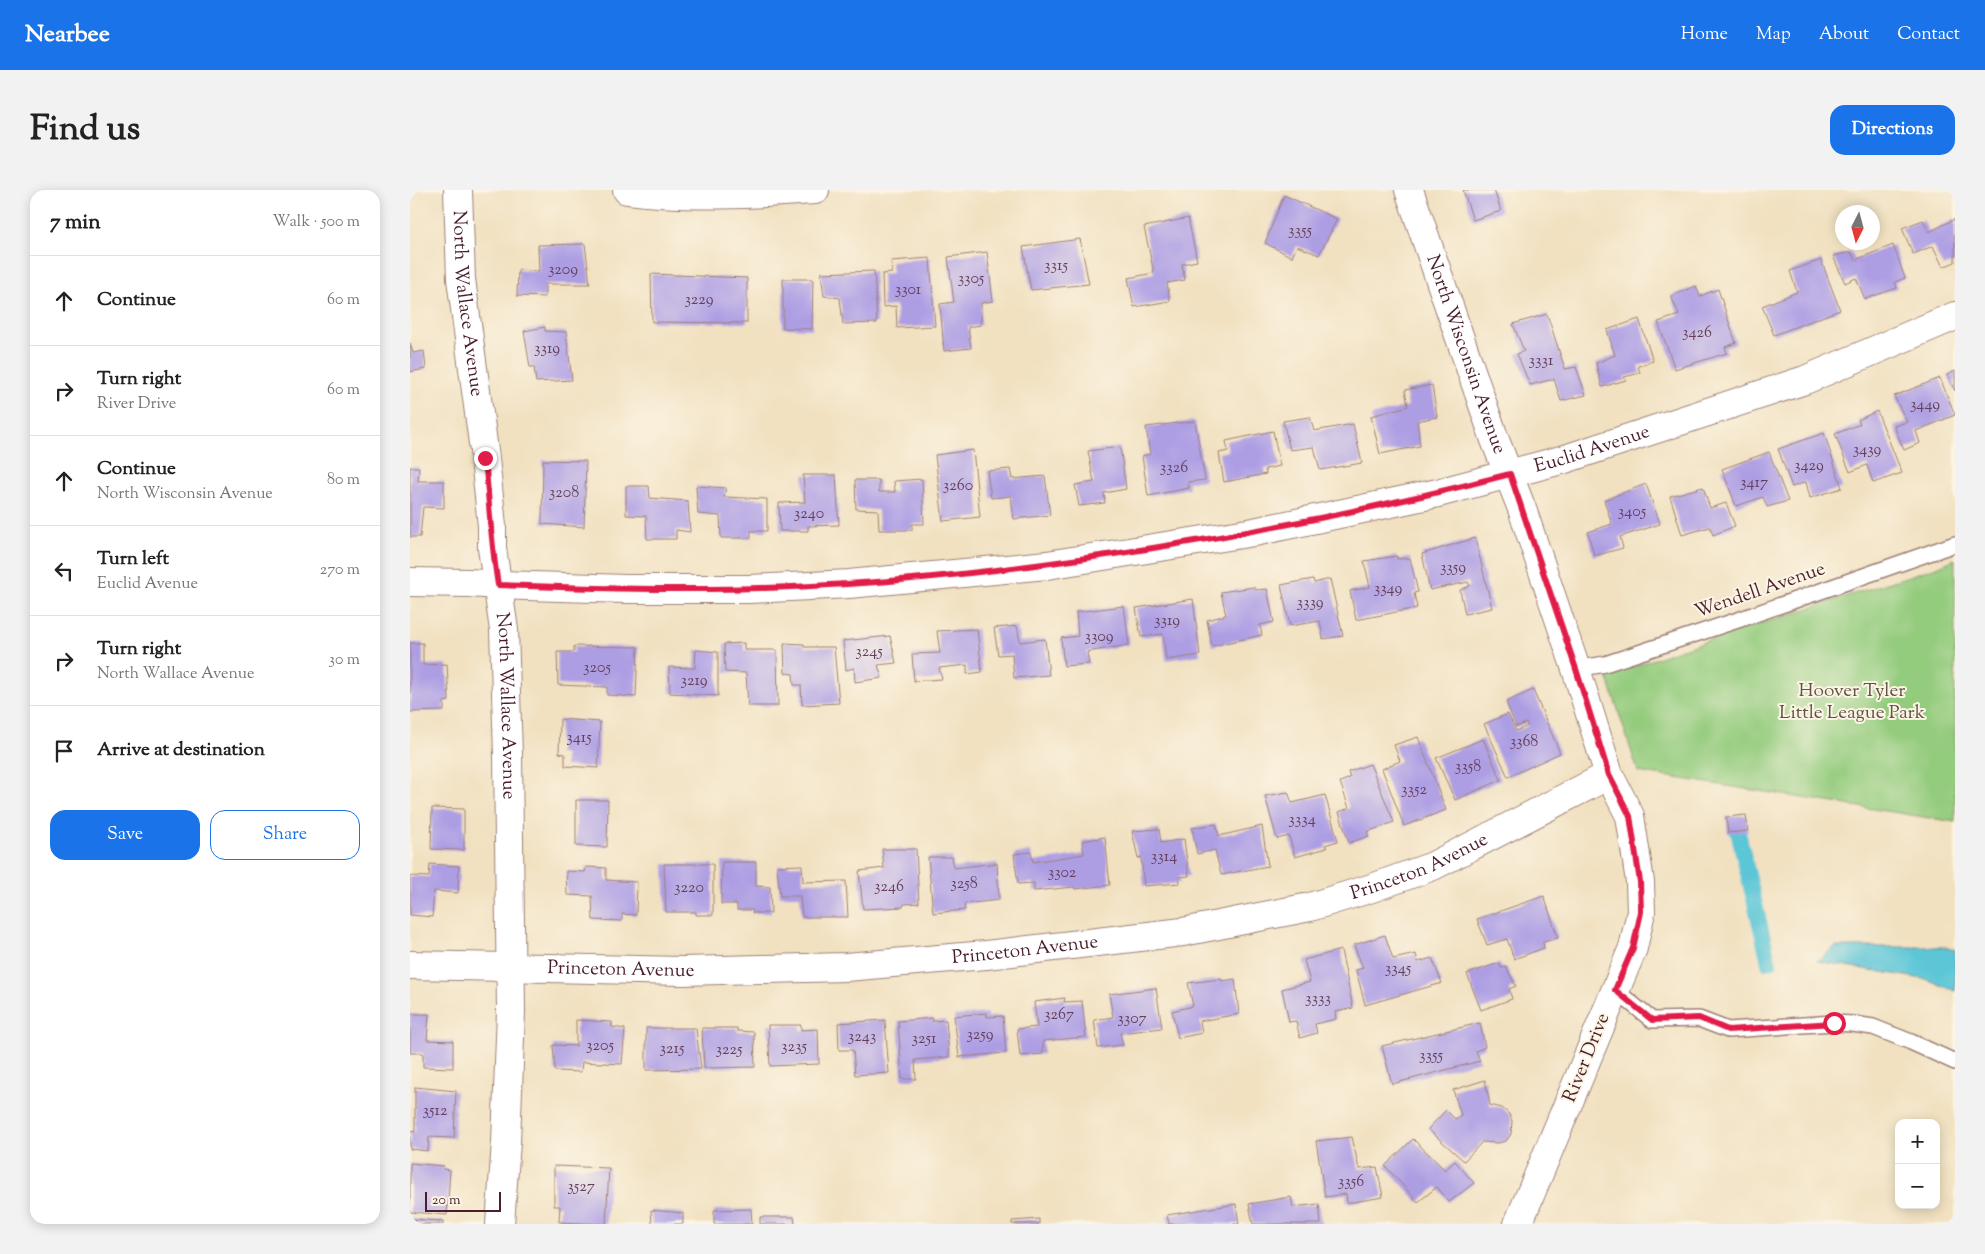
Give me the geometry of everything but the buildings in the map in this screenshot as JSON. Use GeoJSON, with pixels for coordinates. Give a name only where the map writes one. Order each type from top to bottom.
{"type":"FeatureCollection","features":[{"type":"Feature","properties":{"kind":"street","name":"North Wallace Avenue"},"geometry":{"type":"LineString","coordinates":[[458,190],[461,280],[485,458],[492,526],[492,548],[504,630],[508,755],[511,1030],[500,1224]]}},
{"type":"Feature","properties":{"kind":"street"},"geometry":{"type":"LineString","coordinates":[[626,190],[652,193],[773,193],[815,190]]}},
{"type":"Feature","properties":{"kind":"street","name":"North Wisconsin Avenue"},"geometry":{"type":"LineString","coordinates":[[1409,190],[1495,440],[1510,474],[1576,669],[1609,775]]}},
{"type":"Feature","properties":{"kind":"street","name":"Euclid Avenue"},"geometry":{"type":"LineString","coordinates":[[410,582],[626,589],[749,589],[849,584],[1047,565],[1254,532],[1438,493],[1565,459],[1735,402],[1777,390],[1955,316]]}},
{"type":"Feature","properties":{"kind":"street","name":"Princeton Avenue"},"geometry":{"type":"LineString","coordinates":[[410,965],[683,970],[846,967],[986,955],[1183,932],[1310,907],[1424,870],[1609,775]]}},
{"type":"Feature","properties":{"kind":"street","name":"River Drive"},"geometry":{"type":"LineString","coordinates":[[1518,1224],[1633,948],[1639,924],[1641,912],[1640,882],[1630,816],[1609,775]]}},
{"type":"Feature","properties":{"kind":"lane","name":"Wendell Avenue"},"geometry":{"type":"LineString","coordinates":[[1576,669],[1605,664],[1955,544]]}},
{"type":"Feature","properties":{"kind":"lane"},"geometry":{"type":"LineString","coordinates":[[1615,990],[1652,1020],[1699,1018],[1728,1030],[1834,1023],[1853,1024],[1873,1027],[1955,1062]]}},
{"type":"Feature","properties":{"kind":"green space","name":"Hoover Tyler Little League Park"},"geometry":{"type":"Polygon","coordinates":[[[1955,559],[1955,822],[1638,772],[1607,676],[1679,650],[1937,567],[1955,559]]]}},
{"type":"Feature","properties":{"kind":"water"},"geometry":{"type":"Polygon","coordinates":[[[1835,947],[1948,947],[1955,950],[1955,991],[1929,980],[1817,961],[1835,947]]]}},
{"type":"Feature","properties":{"kind":"waterway"},"geometry":{"type":"LineString","coordinates":[[1734,832],[1766,966]]}},
{"type":"Feature","properties":{"kind":"waterway"},"geometry":{"type":"LineString","coordinates":[[1742,832],[1773,964]]}},
{"type":"Feature","properties":{"kind":"route"},"geometry":{"type":"LineString","coordinates":[[485,458],[492,526],[492,548],[498,585],[626,589],[749,589],[849,584],[1047,565],[1254,532],[1438,493],[1510,474],[1576,669],[1609,775],[1630,816],[1640,882],[1641,912],[1633,948],[1615,990],[1652,1020],[1699,1018],[1728,1030],[1834,1023]]}}]}
